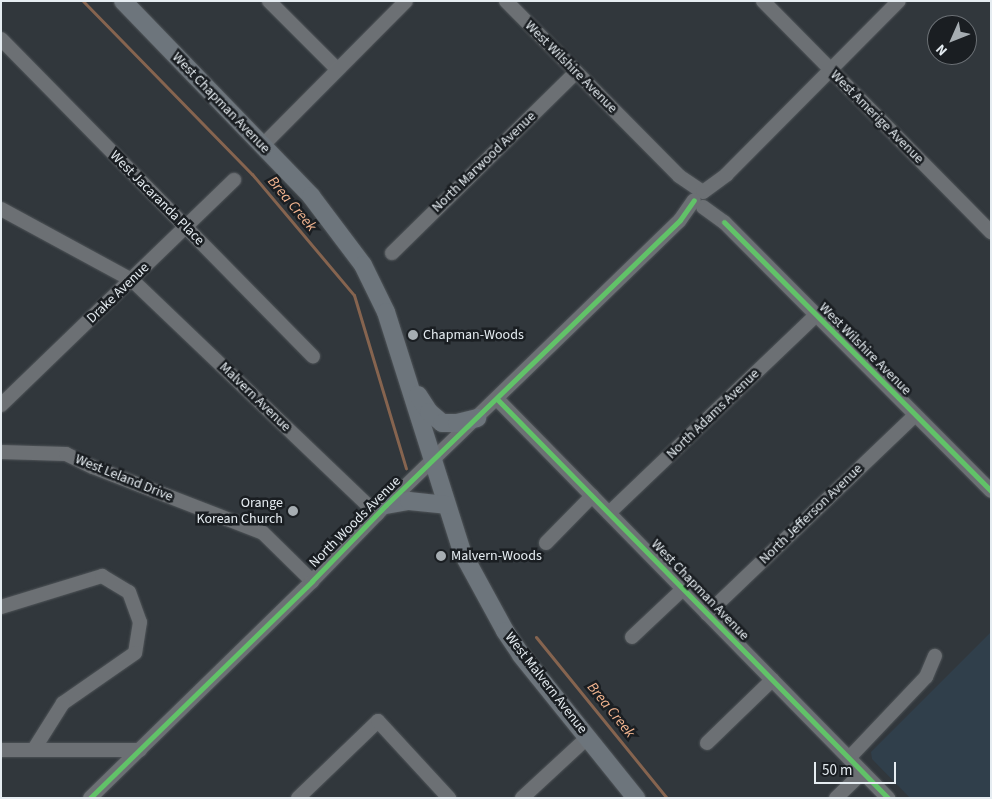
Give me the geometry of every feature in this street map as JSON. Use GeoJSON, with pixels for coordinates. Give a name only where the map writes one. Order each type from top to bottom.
{"type":"FeatureCollection","features":[{"type":"Feature","properties":{"kind":"main road","name":"West Chapman Avenue"},"geometry":{"type":"LineString","coordinates":[[123,1],[311,196],[363,265],[386,312],[446,505]]}},
{"type":"Feature","properties":{"kind":"main road"},"geometry":{"type":"LineString","coordinates":[[407,378],[429,412],[442,423],[457,424],[477,418]]}},
{"type":"Feature","properties":{"kind":"main road"},"geometry":{"type":"LineString","coordinates":[[382,509],[416,501],[446,505]]}},
{"type":"Feature","properties":{"kind":"main road","name":"West Malvern Avenue"},"geometry":{"type":"LineString","coordinates":[[446,505],[462,552],[505,631],[636,798]]}},
{"type":"Feature","properties":{"kind":"street"},"geometry":{"type":"LineString","coordinates":[[269,1],[337,69]]}},
{"type":"Feature","properties":{"kind":"street"},"geometry":{"type":"LineString","coordinates":[[262,146],[406,1]]}},
{"type":"Feature","properties":{"kind":"street","name":"West Wilshire Avenue"},"geometry":{"type":"LineString","coordinates":[[506,1],[991,491]]}},
{"type":"Feature","properties":{"kind":"street","name":"West Amerige Avenue"},"geometry":{"type":"LineString","coordinates":[[763,1],[991,232]]}},
{"type":"Feature","properties":{"kind":"street","name":"North Woods Avenue"},"geometry":{"type":"LineString","coordinates":[[90,798],[312,581],[382,509],[702,199],[899,1]]}},
{"type":"Feature","properties":{"kind":"street","name":"West Jacaranda Place"},"geometry":{"type":"LineString","coordinates":[[1,39],[313,356]]}},
{"type":"Feature","properties":{"kind":"street","name":"North Marwood Avenue"},"geometry":{"type":"LineString","coordinates":[[392,253],[576,72]]}},
{"type":"Feature","properties":{"kind":"street","name":"Drake Avenue"},"geometry":{"type":"LineString","coordinates":[[1,405],[234,180]]}},
{"type":"Feature","properties":{"kind":"street"},"geometry":{"type":"LineString","coordinates":[[1,209],[132,280]]}},
{"type":"Feature","properties":{"kind":"street","name":"Malvern Avenue"},"geometry":{"type":"LineString","coordinates":[[132,280],[382,509]]}},
{"type":"Feature","properties":{"kind":"street","name":"North Adams Avenue"},"geometry":{"type":"LineString","coordinates":[[609,514],[816,315]]}},
{"type":"Feature","properties":{"kind":"street","name":"West Chapman Avenue"},"geometry":{"type":"LineString","coordinates":[[497,399],[888,798]]}},
{"type":"Feature","properties":{"kind":"street","name":"North Jefferson Avenue"},"geometry":{"type":"LineString","coordinates":[[708,614],[915,415]]}},
{"type":"Feature","properties":{"kind":"street","name":"West Leland Drive"},"geometry":{"type":"LineString","coordinates":[[1,452],[66,454],[93,467],[263,533],[312,581]]}},
{"type":"Feature","properties":{"kind":"street"},"geometry":{"type":"LineString","coordinates":[[546,543],[592,496]]}},
{"type":"Feature","properties":{"kind":"street"},"geometry":{"type":"LineString","coordinates":[[1,607],[102,576],[129,592],[140,622],[135,654],[63,703],[34,749]]}},
{"type":"Feature","properties":{"kind":"street"},"geometry":{"type":"LineString","coordinates":[[632,638],[683,589]]}},
{"type":"Feature","properties":{"kind":"street"},"geometry":{"type":"LineString","coordinates":[[848,758],[926,677],[935,656]]}},
{"type":"Feature","properties":{"kind":"street"},"geometry":{"type":"LineString","coordinates":[[706,743],[772,680]]}},
{"type":"Feature","properties":{"kind":"street"},"geometry":{"type":"LineString","coordinates":[[298,798],[378,721],[449,798]]}},
{"type":"Feature","properties":{"kind":"street"},"geometry":{"type":"LineString","coordinates":[[522,798],[588,737]]}},
{"type":"Feature","properties":{"kind":"street"},"geometry":{"type":"LineString","coordinates":[[1,750],[140,750]]}},
{"type":"Feature","properties":{"kind":"street"},"geometry":{"type":"LineString","coordinates":[[836,798],[863,772]]}},
{"type":"Feature","properties":{"kind":"shaded area"},"geometry":{"type":"Polygon","coordinates":[[[991,632],[991,798],[910,798],[872,759],[871,752],[991,632]]]}},
{"type":"Feature","properties":{"kind":"waterway","name":"Brea Creek"},"geometry":{"type":"LineString","coordinates":[[83,1],[252,174],[354,295],[406,468]]}},
{"type":"Feature","properties":{"kind":"waterway","name":"Brea Creek"},"geometry":{"type":"LineString","coordinates":[[536,637],[667,798]]}},
{"type":"Feature","properties":{"kind":"cycle path"},"geometry":{"type":"LineString","coordinates":[[90,798],[312,581],[386,505],[680,220],[694,200]]}},
{"type":"Feature","properties":{"kind":"cycle path"},"geometry":{"type":"LineString","coordinates":[[724,222],[991,491]]}},
{"type":"Feature","properties":{"kind":"cycle path"},"geometry":{"type":"LineString","coordinates":[[497,399],[888,798]]}},
{"type":"Feature","properties":{"kind":"place","name":"Chapman-Woods"},"geometry":{"type":"Point","coordinates":[413,335]}},
{"type":"Feature","properties":{"kind":"place","name":"Orange Korean Church"},"geometry":{"type":"Point","coordinates":[293,511]}},
{"type":"Feature","properties":{"kind":"place","name":"Malvern-Woods"},"geometry":{"type":"Point","coordinates":[441,556]}}]}
